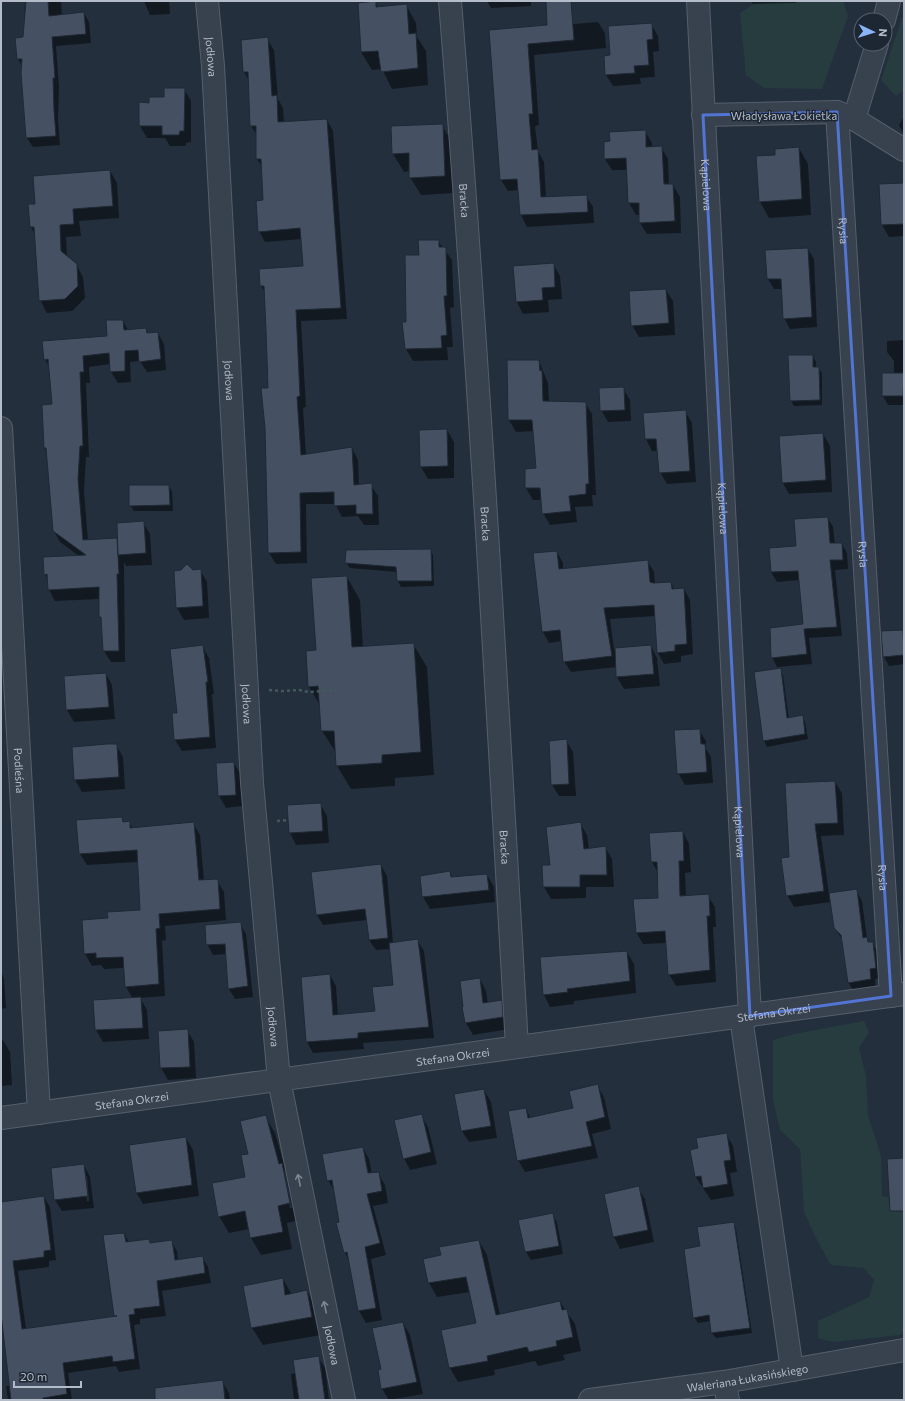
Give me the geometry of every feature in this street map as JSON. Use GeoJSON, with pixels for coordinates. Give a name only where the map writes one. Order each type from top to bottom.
{"type":"FeatureCollection","features":[{"type":"Feature","properties":{"kind":"street","name":"Jodłowa"},"geometry":{"type":"LineString","coordinates":[[207,1],[213,66],[252,783],[279,1080],[344,1400]]}},
{"type":"Feature","properties":{"kind":"street","name":"Bracka"},"geometry":{"type":"LineString","coordinates":[[450,1],[464,175],[491,587],[517,1047]]}},
{"type":"Feature","properties":{"kind":"street","name":"Kąpielowa"},"geometry":{"type":"LineString","coordinates":[[698,1],[745,1016],[792,1370]]}},
{"type":"Feature","properties":{"kind":"street"},"geometry":{"type":"LineString","coordinates":[[886,12],[889,1]]}},
{"type":"Feature","properties":{"kind":"street","name":"Rysia"},"geometry":{"type":"LineString","coordinates":[[873,52],[846,115],[898,995]]}},
{"type":"Feature","properties":{"kind":"street","name":"Władysława Łokietka"},"geometry":{"type":"LineString","coordinates":[[703,115],[846,115]]}},
{"type":"Feature","properties":{"kind":"street"},"geometry":{"type":"LineString","coordinates":[[846,115],[904,150]]}},
{"type":"Feature","properties":{"kind":"street","name":"Podleśna"},"geometry":{"type":"LineString","coordinates":[[1,428],[39,1114]]}},
{"type":"Feature","properties":{"kind":"street","name":"Stefana Okrzei"},"geometry":{"type":"LineString","coordinates":[[1,1118],[898,995]]}},
{"type":"Feature","properties":{"kind":"street","name":"Waleriana Łukasińskiego"},"geometry":{"type":"LineString","coordinates":[[590,1400],[726,1391],[792,1370],[904,1350]]}},
{"type":"Feature","properties":{"kind":"path"},"geometry":{"type":"LineString","coordinates":[[263,689],[282,691],[299,690],[309,692],[336,690]]}},
{"type":"Feature","properties":{"kind":"highlighted area"},"geometry":{"type":"Polygon","coordinates":[[[837,112],[891,996],[750,1016],[703,115],[837,112]]]}},
{"type":"Feature","properties":{"kind":"green space"},"geometry":{"type":"Polygon","coordinates":[[[843,1],[848,16],[822,89],[764,88],[746,75],[740,13],[757,2],[843,1]]]}},
{"type":"Feature","properties":{"kind":"green space"},"geometry":{"type":"Polygon","coordinates":[[[904,17],[904,90],[896,96],[881,80],[890,52],[893,52],[893,45],[902,18],[904,17]]]}},
{"type":"Feature","properties":{"kind":"green space"},"geometry":{"type":"Polygon","coordinates":[[[864,1021],[869,1032],[859,1048],[866,1076],[868,1115],[881,1156],[882,1196],[904,1201],[904,1330],[901,1335],[833,1342],[818,1338],[818,1321],[869,1297],[874,1280],[864,1268],[831,1265],[804,1212],[800,1149],[780,1130],[773,1100],[773,1040],[794,1034],[864,1021]]]}},
{"type":"Feature","properties":{"kind":"building"},"geometry":{"type":"Polygon","coordinates":[[[26,1],[48,1],[49,16],[84,12],[86,34],[52,37],[55,78],[53,78],[56,136],[26,138],[21,73],[22,59],[17,59],[15,38],[23,37],[26,1]]]}},
{"type":"Feature","properties":{"kind":"building"},"geometry":{"type":"Polygon","coordinates":[[[376,1],[376,7],[407,4],[409,34],[416,33],[418,68],[381,72],[378,51],[361,52],[358,3],[376,1]]]}},
{"type":"Feature","properties":{"kind":"building"},"geometry":{"type":"Polygon","coordinates":[[[546,1],[571,1],[574,40],[528,44],[533,114],[529,114],[532,150],[538,149],[541,197],[587,195],[588,212],[520,215],[517,179],[500,180],[489,30],[547,25],[546,1]]]}},
{"type":"Feature","properties":{"kind":"building"},"geometry":{"type":"Polygon","coordinates":[[[652,23],[653,39],[647,40],[649,65],[634,66],[635,73],[605,75],[604,56],[610,55],[608,26],[652,23]]]}},
{"type":"Feature","properties":{"kind":"building"},"geometry":{"type":"Polygon","coordinates":[[[268,37],[272,96],[277,95],[278,122],[327,119],[341,308],[296,310],[300,396],[297,397],[301,455],[352,447],[354,485],[372,483],[373,514],[356,514],[356,505],[334,506],[334,492],[300,493],[301,552],[268,553],[265,428],[261,388],[268,388],[264,286],[260,286],[259,269],[303,266],[300,228],[258,232],[256,201],[263,200],[261,159],[256,159],[256,126],[250,126],[248,72],[243,72],[241,40],[268,37]]]}},
{"type":"Feature","properties":{"kind":"building"},"geometry":{"type":"Polygon","coordinates":[[[164,88],[185,88],[184,131],[180,131],[179,135],[162,135],[162,126],[139,126],[139,102],[149,103],[149,97],[164,97],[164,88]]]}},
{"type":"Feature","properties":{"kind":"building"},"geometry":{"type":"Polygon","coordinates":[[[443,124],[445,176],[409,178],[409,153],[392,154],[391,126],[443,124]]]}},
{"type":"Feature","properties":{"kind":"building"},"geometry":{"type":"Polygon","coordinates":[[[646,130],[646,147],[662,146],[664,184],[673,184],[675,221],[639,223],[639,203],[628,203],[626,158],[604,159],[604,142],[610,141],[609,132],[646,130]]]}},
{"type":"Feature","properties":{"kind":"building"},"geometry":{"type":"Polygon","coordinates":[[[799,147],[802,199],[759,202],[756,156],[775,155],[775,149],[799,147]]]}},
{"type":"Feature","properties":{"kind":"building"},"geometry":{"type":"Polygon","coordinates":[[[110,170],[113,206],[73,209],[74,224],[60,225],[61,251],[77,264],[78,286],[65,299],[39,301],[34,227],[30,227],[28,204],[35,204],[33,176],[110,170]]]}},
{"type":"Feature","properties":{"kind":"building"},"geometry":{"type":"Polygon","coordinates":[[[904,183],[904,224],[881,225],[879,184],[904,183]]]}},
{"type":"Feature","properties":{"kind":"building"},"geometry":{"type":"Polygon","coordinates":[[[418,240],[439,240],[439,247],[446,247],[447,296],[444,296],[447,335],[441,336],[442,348],[405,349],[402,322],[406,322],[405,255],[419,255],[418,240]]]}},
{"type":"Feature","properties":{"kind":"building"},"geometry":{"type":"Polygon","coordinates":[[[808,248],[812,317],[783,319],[781,279],[767,279],[765,250],[808,248]]]}},
{"type":"Feature","properties":{"kind":"building"},"geometry":{"type":"Polygon","coordinates":[[[554,263],[555,287],[542,288],[543,300],[516,302],[513,266],[554,263]]]}},
{"type":"Feature","properties":{"kind":"building"},"geometry":{"type":"Polygon","coordinates":[[[666,289],[669,323],[631,326],[629,291],[666,289]]]}},
{"type":"Feature","properties":{"kind":"building"},"geometry":{"type":"Polygon","coordinates":[[[106,320],[123,320],[124,330],[146,328],[147,333],[158,332],[161,359],[139,362],[138,350],[125,351],[125,371],[110,372],[109,353],[83,356],[84,372],[80,372],[83,446],[80,446],[78,479],[83,540],[117,538],[119,574],[117,574],[119,651],[103,651],[101,617],[99,617],[99,587],[48,590],[47,574],[44,575],[43,557],[86,555],[53,531],[46,448],[44,448],[42,405],[52,404],[48,359],[44,360],[42,341],[107,336],[106,320]]]}},
{"type":"Feature","properties":{"kind":"building"},"geometry":{"type":"Polygon","coordinates":[[[788,355],[813,355],[813,367],[819,367],[820,400],[790,401],[788,355]]]}},
{"type":"Feature","properties":{"kind":"building"},"geometry":{"type":"Polygon","coordinates":[[[507,360],[539,360],[540,371],[542,370],[543,401],[586,402],[589,484],[586,484],[586,494],[569,496],[571,511],[542,514],[540,488],[525,488],[525,469],[536,468],[532,420],[508,420],[507,360]]]}},
{"type":"Feature","properties":{"kind":"building"},"geometry":{"type":"Polygon","coordinates":[[[882,373],[904,373],[903,396],[882,396],[882,373]]]}},
{"type":"Feature","properties":{"kind":"building"},"geometry":{"type":"Polygon","coordinates":[[[624,387],[625,410],[600,411],[599,388],[624,387]]]}},
{"type":"Feature","properties":{"kind":"building"},"geometry":{"type":"Polygon","coordinates":[[[686,410],[690,471],[659,473],[656,439],[645,439],[643,413],[686,410]]]}},
{"type":"Feature","properties":{"kind":"building"},"geometry":{"type":"Polygon","coordinates":[[[447,429],[448,466],[420,467],[419,430],[447,429]]]}},
{"type":"Feature","properties":{"kind":"building"},"geometry":{"type":"Polygon","coordinates":[[[823,433],[826,480],[782,483],[779,436],[823,433]]]}},
{"type":"Feature","properties":{"kind":"building"},"geometry":{"type":"Polygon","coordinates":[[[129,485],[169,485],[170,505],[129,506],[129,485]]]}},
{"type":"Feature","properties":{"kind":"building"},"geometry":{"type":"Polygon","coordinates":[[[828,517],[830,543],[842,543],[843,560],[830,560],[837,627],[804,629],[807,654],[771,658],[770,628],[803,624],[798,571],[771,572],[769,548],[796,546],[794,519],[828,517]]]}},
{"type":"Feature","properties":{"kind":"building"},"geometry":{"type":"Polygon","coordinates":[[[144,521],[146,553],[118,555],[117,523],[144,521]]]}},
{"type":"Feature","properties":{"kind":"building"},"geometry":{"type":"Polygon","coordinates":[[[431,549],[432,581],[397,581],[396,567],[345,563],[346,550],[431,549]]]}},
{"type":"Feature","properties":{"kind":"building"},"geometry":{"type":"Polygon","coordinates":[[[557,551],[559,569],[648,560],[650,582],[671,582],[672,589],[684,588],[687,644],[675,645],[675,651],[657,653],[654,605],[604,608],[612,656],[563,662],[560,630],[542,632],[533,553],[557,551]]]}},
{"type":"Feature","properties":{"kind":"building"},"geometry":{"type":"Polygon","coordinates":[[[187,564],[193,570],[201,569],[203,606],[176,608],[174,571],[181,570],[187,564]]]}},
{"type":"Feature","properties":{"kind":"building"},"geometry":{"type":"Polygon","coordinates":[[[347,576],[352,647],[414,643],[421,752],[382,755],[382,763],[336,766],[334,731],[321,731],[318,686],[308,687],[306,651],[316,650],[311,578],[347,576]]]}},
{"type":"Feature","properties":{"kind":"building"},"geometry":{"type":"Polygon","coordinates":[[[903,630],[904,655],[883,657],[881,631],[903,630]]]}},
{"type":"Feature","properties":{"kind":"building"},"geometry":{"type":"Polygon","coordinates":[[[203,645],[208,682],[206,682],[210,737],[174,740],[172,713],[177,713],[170,649],[203,645]]]}},
{"type":"Feature","properties":{"kind":"building"},"geometry":{"type":"Polygon","coordinates":[[[651,645],[654,674],[616,677],[615,648],[651,645]]]}},
{"type":"Feature","properties":{"kind":"building"},"geometry":{"type":"Polygon","coordinates":[[[781,668],[787,718],[803,715],[805,734],[763,741],[754,672],[781,668]]]}},
{"type":"Feature","properties":{"kind":"building"},"geometry":{"type":"Polygon","coordinates":[[[106,673],[109,707],[66,710],[64,676],[106,673]]]}},
{"type":"Feature","properties":{"kind":"building"},"geometry":{"type":"Polygon","coordinates":[[[700,729],[701,744],[705,744],[707,772],[677,774],[674,730],[700,729]]]}},
{"type":"Feature","properties":{"kind":"building"},"geometry":{"type":"Polygon","coordinates":[[[567,739],[569,784],[551,785],[549,741],[567,739]]]}},
{"type":"Feature","properties":{"kind":"building"},"geometry":{"type":"Polygon","coordinates":[[[117,744],[119,777],[74,780],[72,747],[117,744]]]}},
{"type":"Feature","properties":{"kind":"building"},"geometry":{"type":"Polygon","coordinates":[[[234,762],[236,795],[218,796],[216,763],[234,762]]]}},
{"type":"Feature","properties":{"kind":"building"},"geometry":{"type":"Polygon","coordinates":[[[835,781],[838,823],[815,824],[824,891],[786,896],[781,858],[789,857],[785,783],[835,781]]]}},
{"type":"Feature","properties":{"kind":"building"},"geometry":{"type":"Polygon","coordinates":[[[321,803],[323,831],[289,833],[287,805],[321,803]]]}},
{"type":"Feature","properties":{"kind":"building"},"geometry":{"type":"Polygon","coordinates":[[[122,817],[123,822],[130,821],[130,828],[194,822],[199,880],[218,879],[220,909],[159,914],[160,928],[156,929],[159,984],[125,987],[123,957],[96,958],[96,953],[84,954],[82,920],[108,918],[107,912],[140,910],[137,850],[79,854],[76,820],[122,817]]]}},
{"type":"Feature","properties":{"kind":"building"},"geometry":{"type":"Polygon","coordinates":[[[581,822],[584,849],[606,846],[607,875],[580,875],[580,887],[543,887],[542,865],[550,865],[546,827],[581,822]]]}},
{"type":"Feature","properties":{"kind":"building"},"geometry":{"type":"Polygon","coordinates":[[[683,831],[684,861],[679,861],[680,896],[709,894],[710,916],[707,916],[710,970],[668,975],[665,931],[636,933],[633,899],[658,898],[657,862],[651,862],[649,833],[683,831]]]}},
{"type":"Feature","properties":{"kind":"building"},"geometry":{"type":"Polygon","coordinates":[[[381,864],[388,938],[369,940],[365,909],[316,915],[311,872],[381,864]]]}},
{"type":"Feature","properties":{"kind":"building"},"geometry":{"type":"Polygon","coordinates":[[[450,871],[451,877],[487,874],[489,890],[422,897],[420,876],[450,871]]]}},
{"type":"Feature","properties":{"kind":"building"},"geometry":{"type":"Polygon","coordinates":[[[857,889],[863,938],[867,937],[868,942],[873,942],[876,968],[870,969],[871,979],[848,983],[841,935],[834,928],[829,893],[857,889]]]}},
{"type":"Feature","properties":{"kind":"building"},"geometry":{"type":"Polygon","coordinates":[[[241,922],[248,986],[228,989],[225,944],[206,945],[205,925],[241,922]]]}},
{"type":"Feature","properties":{"kind":"building"},"geometry":{"type":"Polygon","coordinates":[[[418,939],[429,1027],[358,1033],[358,1038],[306,1042],[301,977],[330,974],[333,1015],[375,1011],[372,987],[393,985],[389,943],[418,939]]]}},
{"type":"Feature","properties":{"kind":"building"},"geometry":{"type":"Polygon","coordinates":[[[627,951],[630,981],[567,989],[568,992],[543,995],[540,957],[627,951]]]}},
{"type":"Feature","properties":{"kind":"building"},"geometry":{"type":"Polygon","coordinates":[[[480,978],[483,1003],[502,1000],[503,1017],[465,1023],[460,981],[480,978]]]}},
{"type":"Feature","properties":{"kind":"building"},"geometry":{"type":"Polygon","coordinates":[[[141,997],[143,1028],[95,1030],[93,1000],[141,997]]]}},
{"type":"Feature","properties":{"kind":"building"},"geometry":{"type":"Polygon","coordinates":[[[188,1029],[190,1067],[160,1068],[158,1031],[188,1029]]]}},
{"type":"Feature","properties":{"kind":"building"},"geometry":{"type":"Polygon","coordinates":[[[598,1084],[605,1117],[586,1122],[592,1146],[517,1161],[508,1111],[526,1108],[528,1118],[573,1108],[569,1091],[598,1084]]]}},
{"type":"Feature","properties":{"kind":"building"},"geometry":{"type":"Polygon","coordinates":[[[484,1089],[491,1126],[461,1131],[454,1094],[484,1089]]]}},
{"type":"Feature","properties":{"kind":"building"},"geometry":{"type":"Polygon","coordinates":[[[422,1114],[431,1152],[403,1159],[394,1120],[422,1114]]]}},
{"type":"Feature","properties":{"kind":"building"},"geometry":{"type":"Polygon","coordinates":[[[266,1115],[279,1164],[282,1163],[290,1203],[278,1206],[283,1232],[250,1238],[245,1211],[218,1217],[212,1183],[245,1177],[241,1155],[248,1154],[240,1121],[266,1115]]]}},
{"type":"Feature","properties":{"kind":"building"},"geometry":{"type":"Polygon","coordinates":[[[727,1133],[731,1160],[724,1161],[728,1184],[703,1188],[701,1176],[695,1177],[690,1150],[698,1148],[696,1138],[727,1133]]]}},
{"type":"Feature","properties":{"kind":"building"},"geometry":{"type":"Polygon","coordinates":[[[186,1137],[192,1185],[136,1193],[129,1145],[186,1137]]]}},
{"type":"Feature","properties":{"kind":"building"},"geometry":{"type":"Polygon","coordinates":[[[363,1147],[368,1173],[379,1172],[382,1191],[367,1194],[380,1243],[365,1247],[376,1308],[358,1311],[347,1252],[344,1253],[336,1223],[339,1222],[332,1180],[327,1181],[322,1154],[363,1147]]]}},
{"type":"Feature","properties":{"kind":"building"},"geometry":{"type":"Polygon","coordinates":[[[904,1158],[904,1211],[890,1211],[887,1159],[904,1158]]]}},
{"type":"Feature","properties":{"kind":"building"},"geometry":{"type":"Polygon","coordinates":[[[84,1164],[88,1196],[54,1200],[51,1168],[84,1164]]]}},
{"type":"Feature","properties":{"kind":"building"},"geometry":{"type":"Polygon","coordinates":[[[639,1186],[648,1230],[613,1237],[604,1194],[639,1186]]]}},
{"type":"Feature","properties":{"kind":"building"},"geometry":{"type":"Polygon","coordinates":[[[44,1196],[51,1250],[44,1251],[44,1257],[13,1261],[22,1329],[117,1316],[114,1316],[103,1235],[124,1233],[126,1242],[149,1239],[150,1243],[172,1240],[175,1260],[203,1256],[205,1273],[157,1281],[160,1306],[134,1309],[135,1314],[129,1315],[135,1359],[113,1362],[112,1356],[63,1363],[67,1394],[43,1398],[43,1400],[11,1400],[1,1314],[1,1202],[44,1196]]]}},
{"type":"Feature","properties":{"kind":"building"},"geometry":{"type":"Polygon","coordinates":[[[553,1213],[559,1246],[525,1252],[518,1220],[553,1213]]]}},
{"type":"Feature","properties":{"kind":"building"},"geometry":{"type":"Polygon","coordinates":[[[734,1222],[750,1328],[711,1333],[709,1315],[693,1318],[684,1249],[700,1246],[697,1227],[734,1222]]]}},
{"type":"Feature","properties":{"kind":"building"},"geometry":{"type":"Polygon","coordinates":[[[479,1240],[496,1315],[560,1301],[562,1310],[567,1309],[573,1337],[556,1341],[557,1346],[529,1352],[527,1347],[487,1356],[488,1361],[449,1368],[441,1330],[476,1323],[466,1277],[428,1283],[423,1259],[441,1255],[439,1247],[479,1240]]]}},
{"type":"Feature","properties":{"kind":"building"},"geometry":{"type":"Polygon","coordinates":[[[283,1278],[285,1295],[307,1290],[312,1317],[251,1328],[243,1286],[283,1278]]]}},
{"type":"Feature","properties":{"kind":"building"},"geometry":{"type":"Polygon","coordinates":[[[403,1322],[417,1382],[381,1389],[378,1370],[381,1369],[372,1328],[403,1322]]]}},
{"type":"Feature","properties":{"kind":"building"},"geometry":{"type":"Polygon","coordinates":[[[319,1356],[325,1400],[299,1400],[293,1360],[319,1356]]]}},
{"type":"Feature","properties":{"kind":"building"},"geometry":{"type":"Polygon","coordinates":[[[223,1380],[225,1400],[155,1400],[155,1388],[223,1380]]]}}]}
